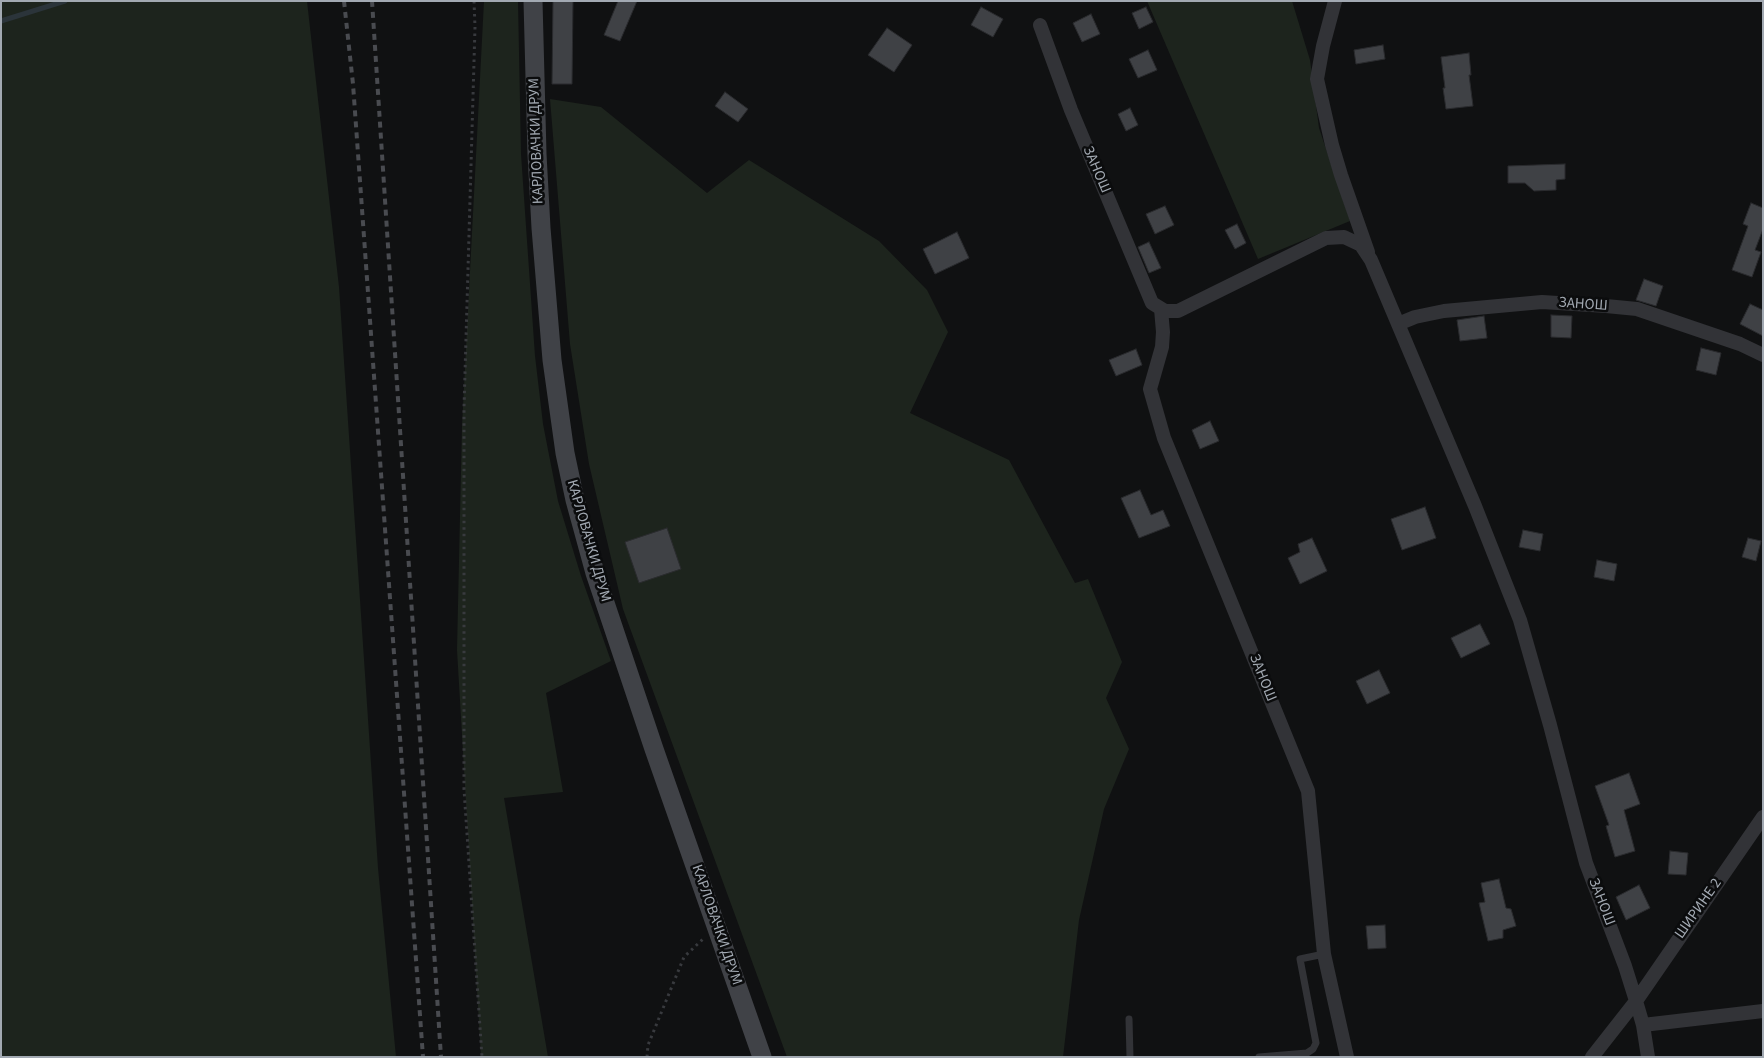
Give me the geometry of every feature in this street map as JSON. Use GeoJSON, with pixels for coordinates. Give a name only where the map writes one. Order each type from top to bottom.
{"type":"FeatureCollection","features":[{"type":"Feature","properties":{"kind":"main road","name":"КАРЛОВАЧКИ ДРУМ"},"geometry":{"type":"LineString","coordinates":[[533,1],[537,154],[552,360],[565,453],[575,500],[595,573],[762,1057]]}},
{"type":"Feature","properties":{"kind":"street","name":"ЗАНОШ"},"geometry":{"type":"LineString","coordinates":[[1335,1],[1323,46],[1317,79],[1341,175],[1371,260],[1475,506],[1520,620],[1550,724],[1586,863],[1625,966],[1636,1001],[1648,1057]]}},
{"type":"Feature","properties":{"kind":"street","name":"ЗАНОШ"},"geometry":{"type":"LineString","coordinates":[[1040,25],[1071,110],[1152,303],[1161,309],[1178,311],[1326,238],[1344,237],[1361,245],[1371,260]]}},
{"type":"Feature","properties":{"kind":"street","name":"ЗАНОШ"},"geometry":{"type":"LineString","coordinates":[[1398,324],[1415,317],[1444,311],[1542,302],[1606,306],[1637,310],[1740,344],[1763,354]]}},
{"type":"Feature","properties":{"kind":"street","name":"ЗАНОШ"},"geometry":{"type":"LineString","coordinates":[[1161,309],[1162,347],[1150,390],[1164,438],[1308,791],[1324,954],[1347,1057]]}},
{"type":"Feature","properties":{"kind":"street","name":"ШИРИНЕ 2"},"geometry":{"type":"LineString","coordinates":[[1592,1057],[1636,1001],[1763,817]]}},
{"type":"Feature","properties":{"kind":"street"},"geometry":{"type":"LineString","coordinates":[[1642,1025],[1763,1011]]}},
{"type":"Feature","properties":{"kind":"lane"},"geometry":{"type":"LineString","coordinates":[[1259,1057],[1307,1053],[1313,1050],[1316,1043],[1300,959],[1324,954]]}},
{"type":"Feature","properties":{"kind":"lane"},"geometry":{"type":"LineString","coordinates":[[1129,1019],[1130,1057]]}},
{"type":"Feature","properties":{"kind":"path"},"geometry":{"type":"LineString","coordinates":[[474,1],[475,26],[464,408],[464,789],[482,1057]]}},
{"type":"Feature","properties":{"kind":"path"},"geometry":{"type":"LineString","coordinates":[[647,1057],[648,1045],[684,957],[716,926]]}},
{"type":"Feature","properties":{"kind":"shaded area"},"geometry":{"type":"Polygon","coordinates":[[[1,1],[307,1],[339,287],[378,868],[396,1057],[1,1057],[1,1]]]}},
{"type":"Feature","properties":{"kind":"shaded area"},"geometry":{"type":"Polygon","coordinates":[[[484,1],[518,1],[521,154],[535,356],[543,424],[558,501],[581,576],[611,661],[546,693],[563,792],[504,798],[548,1057],[481,1057],[457,650],[462,426],[484,1]]]}},
{"type":"Feature","properties":{"kind":"shaded area"},"geometry":{"type":"Polygon","coordinates":[[[1147,1],[1292,1],[1310,60],[1319,128],[1350,221],[1258,259],[1147,1]]]}},
{"type":"Feature","properties":{"kind":"shaded area"},"geometry":{"type":"Polygon","coordinates":[[[550,99],[601,107],[707,193],[749,160],[879,241],[927,290],[948,332],[910,413],[1009,460],[1075,583],[1088,579],[1122,662],[1106,698],[1129,749],[1104,809],[1079,920],[1063,1057],[787,1057],[623,609],[589,464],[570,344],[550,99]]]}},
{"type":"Feature","properties":{"kind":"building"},"geometry":{"type":"Polygon","coordinates":[[[553,1],[573,1],[572,84],[552,84],[553,1]]]}},
{"type":"Feature","properties":{"kind":"building"},"geometry":{"type":"Polygon","coordinates":[[[618,1],[637,1],[620,41],[604,35],[618,1]]]}},
{"type":"Feature","properties":{"kind":"building"},"geometry":{"type":"Polygon","coordinates":[[[981,7],[1003,19],[993,37],[971,25],[981,7]]]}},
{"type":"Feature","properties":{"kind":"building"},"geometry":{"type":"Polygon","coordinates":[[[1146,7],[1153,22],[1139,29],[1132,13],[1146,7]]]}},
{"type":"Feature","properties":{"kind":"building"},"geometry":{"type":"Polygon","coordinates":[[[1091,14],[1100,34],[1082,42],[1073,23],[1091,14]]]}},
{"type":"Feature","properties":{"kind":"building"},"geometry":{"type":"Polygon","coordinates":[[[887,28],[912,45],[894,72],[868,55],[887,28]]]}},
{"type":"Feature","properties":{"kind":"building"},"geometry":{"type":"Polygon","coordinates":[[[1383,45],[1385,59],[1356,64],[1354,50],[1383,45]]]}},
{"type":"Feature","properties":{"kind":"building"},"geometry":{"type":"Polygon","coordinates":[[[1148,50],[1157,70],[1138,78],[1129,59],[1148,50]]]}},
{"type":"Feature","properties":{"kind":"building"},"geometry":{"type":"Polygon","coordinates":[[[1469,53],[1471,75],[1469,75],[1473,106],[1446,109],[1441,57],[1469,53]]]}},
{"type":"Feature","properties":{"kind":"building"},"geometry":{"type":"Polygon","coordinates":[[[725,92],[748,109],[738,122],[715,106],[725,92]]]}},
{"type":"Feature","properties":{"kind":"building"},"geometry":{"type":"Polygon","coordinates":[[[1130,108],[1138,125],[1126,131],[1118,114],[1130,108]]]}},
{"type":"Feature","properties":{"kind":"building"},"geometry":{"type":"Polygon","coordinates":[[[1565,164],[1565,179],[1556,180],[1556,190],[1534,191],[1525,183],[1508,183],[1508,166],[1565,164]]]}},
{"type":"Feature","properties":{"kind":"building"},"geometry":{"type":"Polygon","coordinates":[[[1751,203],[1763,208],[1763,229],[1755,250],[1761,252],[1752,277],[1732,270],[1748,226],[1743,224],[1751,203]]]}},
{"type":"Feature","properties":{"kind":"building"},"geometry":{"type":"Polygon","coordinates":[[[1165,206],[1174,225],[1155,234],[1146,214],[1165,206]]]}},
{"type":"Feature","properties":{"kind":"building"},"geometry":{"type":"Polygon","coordinates":[[[1237,224],[1246,243],[1235,249],[1225,230],[1237,224]]]}},
{"type":"Feature","properties":{"kind":"building"},"geometry":{"type":"Polygon","coordinates":[[[957,232],[969,258],[935,274],[923,249],[957,232]]]}},
{"type":"Feature","properties":{"kind":"building"},"geometry":{"type":"Polygon","coordinates":[[[1149,242],[1161,268],[1149,273],[1138,247],[1149,242]]]}},
{"type":"Feature","properties":{"kind":"building"},"geometry":{"type":"Polygon","coordinates":[[[1644,279],[1663,286],[1656,306],[1636,300],[1644,279]]]}},
{"type":"Feature","properties":{"kind":"building"},"geometry":{"type":"Polygon","coordinates":[[[1750,304],[1763,310],[1763,336],[1740,324],[1750,304]]]}},
{"type":"Feature","properties":{"kind":"building"},"geometry":{"type":"Polygon","coordinates":[[[1551,315],[1572,316],[1571,338],[1551,337],[1551,315]]]}},
{"type":"Feature","properties":{"kind":"building"},"geometry":{"type":"Polygon","coordinates":[[[1484,316],[1487,338],[1460,341],[1457,320],[1484,316]]]}},
{"type":"Feature","properties":{"kind":"building"},"geometry":{"type":"Polygon","coordinates":[[[1701,348],[1721,353],[1716,375],[1696,370],[1701,348]]]}},
{"type":"Feature","properties":{"kind":"building"},"geometry":{"type":"Polygon","coordinates":[[[1136,349],[1142,365],[1116,376],[1109,360],[1136,349]]]}},
{"type":"Feature","properties":{"kind":"building"},"geometry":{"type":"Polygon","coordinates":[[[1210,421],[1219,441],[1200,449],[1192,430],[1210,421]]]}},
{"type":"Feature","properties":{"kind":"building"},"geometry":{"type":"Polygon","coordinates":[[[1140,490],[1151,515],[1163,510],[1170,526],[1139,538],[1121,498],[1140,490]]]}},
{"type":"Feature","properties":{"kind":"building"},"geometry":{"type":"Polygon","coordinates":[[[1425,507],[1436,538],[1402,550],[1391,519],[1425,507]]]}},
{"type":"Feature","properties":{"kind":"building"},"geometry":{"type":"Polygon","coordinates":[[[667,528],[681,569],[639,583],[625,542],[667,528]]]}},
{"type":"Feature","properties":{"kind":"building"},"geometry":{"type":"Polygon","coordinates":[[[1523,530],[1543,534],[1540,551],[1519,547],[1523,530]]]}},
{"type":"Feature","properties":{"kind":"building"},"geometry":{"type":"Polygon","coordinates":[[[1312,538],[1327,571],[1300,584],[1288,558],[1300,552],[1298,544],[1312,538]]]}},
{"type":"Feature","properties":{"kind":"building"},"geometry":{"type":"Polygon","coordinates":[[[1748,538],[1761,541],[1756,561],[1742,557],[1748,538]]]}},
{"type":"Feature","properties":{"kind":"building"},"geometry":{"type":"Polygon","coordinates":[[[1597,560],[1617,564],[1614,581],[1594,577],[1597,560]]]}},
{"type":"Feature","properties":{"kind":"building"},"geometry":{"type":"Polygon","coordinates":[[[1480,624],[1490,644],[1461,658],[1451,638],[1480,624]]]}},
{"type":"Feature","properties":{"kind":"building"},"geometry":{"type":"Polygon","coordinates":[[[1379,670],[1390,693],[1367,704],[1356,681],[1379,670]]]}},
{"type":"Feature","properties":{"kind":"building"},"geometry":{"type":"Polygon","coordinates":[[[1629,773],[1640,804],[1624,810],[1635,851],[1615,857],[1606,826],[1609,825],[1595,786],[1629,773]]]}},
{"type":"Feature","properties":{"kind":"building"},"geometry":{"type":"Polygon","coordinates":[[[1670,851],[1688,853],[1686,875],[1668,874],[1670,851]]]}},
{"type":"Feature","properties":{"kind":"building"},"geometry":{"type":"Polygon","coordinates":[[[1499,879],[1506,908],[1511,909],[1516,926],[1503,930],[1503,938],[1488,941],[1479,903],[1485,902],[1481,883],[1499,879]]]}},
{"type":"Feature","properties":{"kind":"building"},"geometry":{"type":"Polygon","coordinates":[[[1639,885],[1650,908],[1626,920],[1616,897],[1639,885]]]}},
{"type":"Feature","properties":{"kind":"building"},"geometry":{"type":"Polygon","coordinates":[[[1385,925],[1386,948],[1368,949],[1366,926],[1385,925]]]}},
{"type":"Feature","properties":{"kind":"waterway"},"geometry":{"type":"LineString","coordinates":[[1,21],[65,1]]}},
{"type":"Feature","properties":{"kind":"railway"},"geometry":{"type":"LineString","coordinates":[[344,1],[353,84],[423,1057]]}},
{"type":"Feature","properties":{"kind":"railway"},"geometry":{"type":"LineString","coordinates":[[372,1],[441,1057]]}}]}
